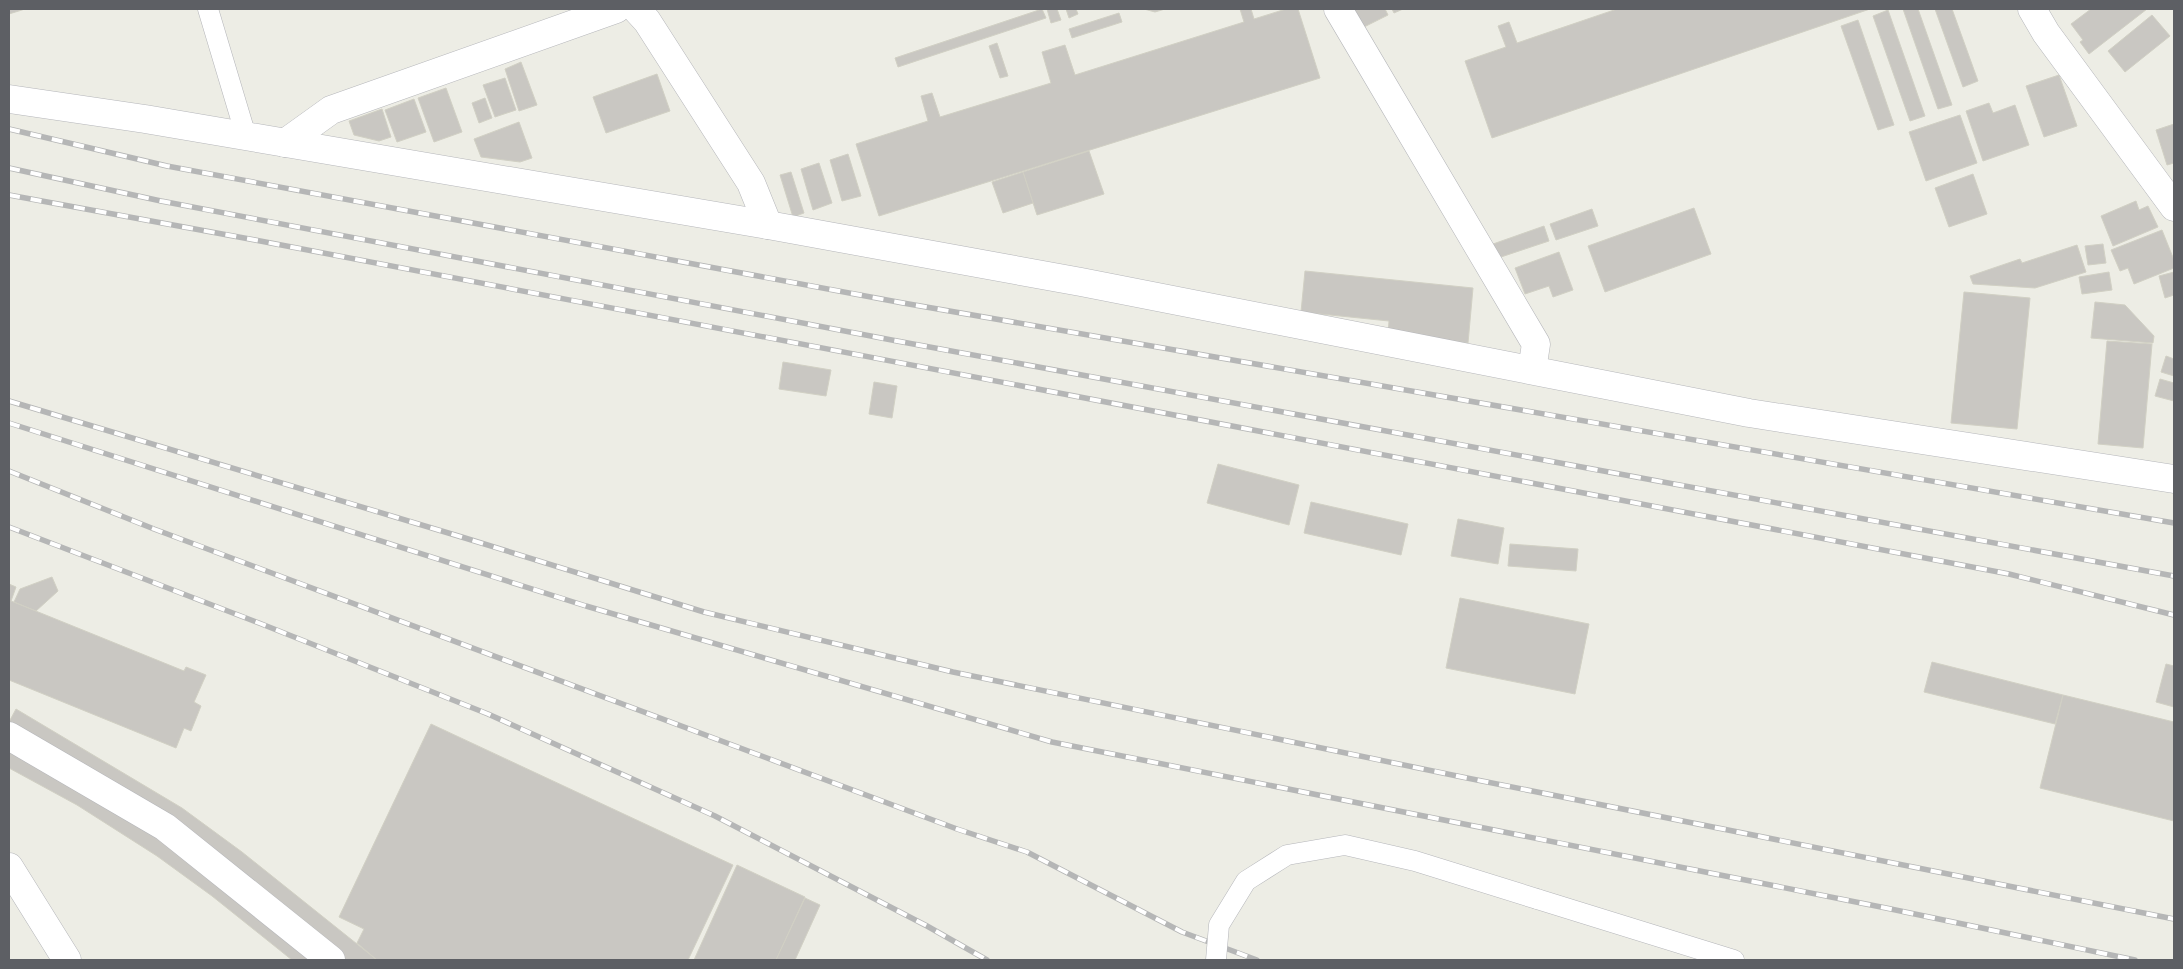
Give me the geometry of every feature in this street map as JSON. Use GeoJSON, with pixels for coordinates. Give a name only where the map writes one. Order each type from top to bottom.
{"type":"FeatureCollection","features":[{"type":"Feature","properties":{"kind":"street"},"geometry":{"type":"LineString","coordinates":[[285,143],[331,110],[616,9]]}},
{"type":"Feature","properties":{"kind":"street"},"geometry":{"type":"LineString","coordinates":[[636,9],[647,21],[751,183],[768,225]]}},
{"type":"Feature","properties":{"kind":"street"},"geometry":{"type":"LineString","coordinates":[[1338,9],[1536,344],[1532,370]]}},
{"type":"Feature","properties":{"kind":"street"},"geometry":{"type":"LineString","coordinates":[[2032,9],[2046,33],[2174,207]]}},
{"type":"Feature","properties":{"kind":"street"},"geometry":{"type":"LineString","coordinates":[[9,99],[246,136],[768,225],[1071,280],[1749,413],[2174,479]]}},
{"type":"Feature","properties":{"kind":"street"},"geometry":{"type":"LineString","coordinates":[[9,736],[165,827],[225,873],[331,960]]}},
{"type":"Feature","properties":{"kind":"street"},"geometry":{"type":"LineString","coordinates":[[9,866],[67,960]]}},
{"type":"Feature","properties":{"kind":"lane"},"geometry":{"type":"LineString","coordinates":[[208,9],[246,136]]}},
{"type":"Feature","properties":{"kind":"lane"},"geometry":{"type":"LineString","coordinates":[[1216,960],[1219,925],[1246,881],[1287,855],[1345,845],[1415,861],[1734,960]]}},
{"type":"Feature","properties":{"kind":"building"},"geometry":{"type":"Polygon","coordinates":[[[9,9],[25,9],[9,14],[9,9]]]}},
{"type":"Feature","properties":{"kind":"building"},"geometry":{"type":"Polygon","coordinates":[[[1042,9],[1046,18],[898,67],[895,58],[1042,9]]]}},
{"type":"Feature","properties":{"kind":"building"},"geometry":{"type":"Polygon","coordinates":[[[1047,9],[1057,9],[1061,20],[1051,23],[1047,9]]]}},
{"type":"Feature","properties":{"kind":"building"},"geometry":{"type":"Polygon","coordinates":[[[1066,9],[1076,9],[1078,14],[1069,18],[1066,9]]]}},
{"type":"Feature","properties":{"kind":"building"},"geometry":{"type":"Polygon","coordinates":[[[1144,9],[1165,9],[1155,12],[1144,9]]]}},
{"type":"Feature","properties":{"kind":"building"},"geometry":{"type":"Polygon","coordinates":[[[1240,9],[1251,9],[1254,19],[1286,9],[1298,9],[1320,78],[879,216],[856,144],[928,121],[921,96],[932,93],[940,117],[1051,83],[1042,52],[1065,45],[1075,75],[1244,22],[1240,9]]]}},
{"type":"Feature","properties":{"kind":"building"},"geometry":{"type":"Polygon","coordinates":[[[1353,9],[1385,9],[1388,15],[1362,28],[1353,9]]]}},
{"type":"Feature","properties":{"kind":"building"},"geometry":{"type":"Polygon","coordinates":[[[1392,9],[1403,9],[1394,13],[1392,9]]]}},
{"type":"Feature","properties":{"kind":"building"},"geometry":{"type":"Polygon","coordinates":[[[1617,9],[1870,9],[1492,138],[1465,61],[1506,47],[1498,26],[1509,22],[1517,43],[1617,9]]]}},
{"type":"Feature","properties":{"kind":"building"},"geometry":{"type":"Polygon","coordinates":[[[1903,9],[1918,9],[1952,105],[1938,109],[1903,9]]]}},
{"type":"Feature","properties":{"kind":"building"},"geometry":{"type":"Polygon","coordinates":[[[1935,9],[1952,9],[1978,81],[1963,87],[1935,9]]]}},
{"type":"Feature","properties":{"kind":"building"},"geometry":{"type":"Polygon","coordinates":[[[2091,9],[2147,9],[2089,54],[2080,42],[2083,40],[2071,24],[2091,9]]]}},
{"type":"Feature","properties":{"kind":"building"},"geometry":{"type":"Polygon","coordinates":[[[1888,10],[1925,116],[1910,121],[1873,16],[1888,10]]]}},
{"type":"Feature","properties":{"kind":"building"},"geometry":{"type":"Polygon","coordinates":[[[1119,13],[1122,22],[1072,38],[1069,29],[1119,13]]]}},
{"type":"Feature","properties":{"kind":"building"},"geometry":{"type":"Polygon","coordinates":[[[2152,15],[2170,36],[2125,72],[2108,51],[2152,15]]]}},
{"type":"Feature","properties":{"kind":"building"},"geometry":{"type":"Polygon","coordinates":[[[1858,20],[1894,125],[1878,130],[1841,26],[1858,20]]]}},
{"type":"Feature","properties":{"kind":"building"},"geometry":{"type":"Polygon","coordinates":[[[997,43],[1008,76],[1000,78],[989,46],[997,43]]]}},
{"type":"Feature","properties":{"kind":"building"},"geometry":{"type":"Polygon","coordinates":[[[521,62],[537,105],[519,111],[505,69],[521,62]]]}},
{"type":"Feature","properties":{"kind":"building"},"geometry":{"type":"Polygon","coordinates":[[[657,74],[670,111],[606,133],[593,97],[657,74]]]}},
{"type":"Feature","properties":{"kind":"building"},"geometry":{"type":"Polygon","coordinates":[[[2059,75],[2077,126],[2044,137],[2026,86],[2059,75]]]}},
{"type":"Feature","properties":{"kind":"building"},"geometry":{"type":"Polygon","coordinates":[[[505,78],[516,110],[495,117],[483,85],[505,78]]]}},
{"type":"Feature","properties":{"kind":"building"},"geometry":{"type":"Polygon","coordinates":[[[446,88],[462,132],[434,142],[418,98],[446,88]]]}},
{"type":"Feature","properties":{"kind":"building"},"geometry":{"type":"Polygon","coordinates":[[[485,98],[492,118],[479,123],[472,103],[485,98]]]}},
{"type":"Feature","properties":{"kind":"building"},"geometry":{"type":"Polygon","coordinates":[[[414,99],[426,132],[397,142],[385,110],[414,99]]]}},
{"type":"Feature","properties":{"kind":"building"},"geometry":{"type":"Polygon","coordinates":[[[1989,103],[1993,113],[2015,105],[2029,145],[1983,161],[1966,111],[1989,103]]]}},
{"type":"Feature","properties":{"kind":"building"},"geometry":{"type":"Polygon","coordinates":[[[382,109],[391,137],[379,141],[354,135],[349,121],[382,109]]]}},
{"type":"Feature","properties":{"kind":"building"},"geometry":{"type":"Polygon","coordinates":[[[1960,115],[1977,163],[1926,181],[1909,132],[1960,115]]]}},
{"type":"Feature","properties":{"kind":"building"},"geometry":{"type":"Polygon","coordinates":[[[519,122],[532,158],[520,162],[481,157],[474,139],[519,122]]]}},
{"type":"Feature","properties":{"kind":"building"},"geometry":{"type":"Polygon","coordinates":[[[2174,124],[2174,163],[2167,165],[2156,130],[2174,124]]]}},
{"type":"Feature","properties":{"kind":"building"},"geometry":{"type":"Polygon","coordinates":[[[1089,151],[1104,194],[1037,215],[1023,172],[1089,151]]]}},
{"type":"Feature","properties":{"kind":"building"},"geometry":{"type":"Polygon","coordinates":[[[848,154],[861,196],[842,201],[830,160],[848,154]]]}},
{"type":"Feature","properties":{"kind":"building"},"geometry":{"type":"Polygon","coordinates":[[[819,163],[832,203],[813,210],[801,169],[819,163]]]}},
{"type":"Feature","properties":{"kind":"building"},"geometry":{"type":"Polygon","coordinates":[[[791,172],[804,213],[793,217],[780,175],[791,172]]]}},
{"type":"Feature","properties":{"kind":"building"},"geometry":{"type":"Polygon","coordinates":[[[1023,172],[1033,203],[1003,213],[992,182],[1023,172]]]}},
{"type":"Feature","properties":{"kind":"building"},"geometry":{"type":"Polygon","coordinates":[[[1973,174],[1987,214],[1949,227],[1935,188],[1973,174]]]}},
{"type":"Feature","properties":{"kind":"building"},"geometry":{"type":"Polygon","coordinates":[[[2136,201],[2139,210],[2148,206],[2158,227],[2113,246],[2101,216],[2136,201]]]}},
{"type":"Feature","properties":{"kind":"building"},"geometry":{"type":"Polygon","coordinates":[[[1694,208],[1711,254],[1605,292],[1588,246],[1694,208]]]}},
{"type":"Feature","properties":{"kind":"building"},"geometry":{"type":"Polygon","coordinates":[[[1592,209],[1598,226],[1556,240],[1550,224],[1592,209]]]}},
{"type":"Feature","properties":{"kind":"building"},"geometry":{"type":"Polygon","coordinates":[[[1544,226],[1549,241],[1498,258],[1493,244],[1544,226]]]}},
{"type":"Feature","properties":{"kind":"building"},"geometry":{"type":"Polygon","coordinates":[[[2162,230],[2174,260],[2174,268],[2134,284],[2128,268],[2120,271],[2111,250],[2162,230]]]}},
{"type":"Feature","properties":{"kind":"building"},"geometry":{"type":"Polygon","coordinates":[[[2103,244],[2106,263],[2088,265],[2085,246],[2103,244]]]}},
{"type":"Feature","properties":{"kind":"building"},"geometry":{"type":"Polygon","coordinates":[[[2077,245],[2086,272],[2035,288],[1973,284],[1970,276],[2020,259],[2022,263],[2077,245]]]}},
{"type":"Feature","properties":{"kind":"building"},"geometry":{"type":"Polygon","coordinates":[[[1559,252],[1573,290],[1553,297],[1549,286],[1525,294],[1515,268],[1559,252]]]}},
{"type":"Feature","properties":{"kind":"building"},"geometry":{"type":"Polygon","coordinates":[[[1305,271],[1473,288],[1468,343],[1388,334],[1389,321],[1301,312],[1305,271]]]}},
{"type":"Feature","properties":{"kind":"building"},"geometry":{"type":"Polygon","coordinates":[[[2109,272],[2112,290],[2082,294],[2079,277],[2109,272]]]}},
{"type":"Feature","properties":{"kind":"building"},"geometry":{"type":"Polygon","coordinates":[[[2174,272],[2174,295],[2165,298],[2159,276],[2174,272]]]}},
{"type":"Feature","properties":{"kind":"building"},"geometry":{"type":"Polygon","coordinates":[[[1964,292],[2030,298],[2017,429],[1951,423],[1964,292]]]}},
{"type":"Feature","properties":{"kind":"building"},"geometry":{"type":"Polygon","coordinates":[[[2095,302],[2125,305],[2154,336],[2153,343],[2091,338],[2095,302]]]}},
{"type":"Feature","properties":{"kind":"building"},"geometry":{"type":"Polygon","coordinates":[[[2107,341],[2152,344],[2143,448],[2098,444],[2107,341]]]}},
{"type":"Feature","properties":{"kind":"building"},"geometry":{"type":"Polygon","coordinates":[[[2166,356],[2174,359],[2174,376],[2161,372],[2166,356]]]}},
{"type":"Feature","properties":{"kind":"building"},"geometry":{"type":"Polygon","coordinates":[[[783,362],[831,370],[826,396],[779,389],[783,362]]]}},
{"type":"Feature","properties":{"kind":"building"},"geometry":{"type":"Polygon","coordinates":[[[2160,379],[2174,383],[2174,401],[2155,396],[2160,379]]]}},
{"type":"Feature","properties":{"kind":"building"},"geometry":{"type":"Polygon","coordinates":[[[874,382],[897,386],[892,418],[869,414],[874,382]]]}},
{"type":"Feature","properties":{"kind":"building"},"geometry":{"type":"Polygon","coordinates":[[[1218,464],[1299,485],[1289,525],[1207,503],[1218,464]]]}},
{"type":"Feature","properties":{"kind":"building"},"geometry":{"type":"Polygon","coordinates":[[[1311,502],[1408,524],[1401,555],[1304,533],[1311,502]]]}},
{"type":"Feature","properties":{"kind":"building"},"geometry":{"type":"Polygon","coordinates":[[[1458,519],[1504,528],[1498,564],[1451,556],[1458,519]]]}},
{"type":"Feature","properties":{"kind":"building"},"geometry":{"type":"Polygon","coordinates":[[[1510,544],[1578,549],[1576,571],[1508,566],[1510,544]]]}},
{"type":"Feature","properties":{"kind":"building"},"geometry":{"type":"Polygon","coordinates":[[[52,577],[58,591],[36,611],[14,602],[20,589],[52,577]]]}},
{"type":"Feature","properties":{"kind":"building"},"geometry":{"type":"Polygon","coordinates":[[[9,584],[16,587],[11,601],[184,671],[186,667],[206,675],[194,702],[201,706],[191,731],[184,728],[176,748],[9,680],[9,584]]]}},
{"type":"Feature","properties":{"kind":"building"},"geometry":{"type":"Polygon","coordinates":[[[1460,598],[1589,624],[1575,694],[1446,668],[1460,598]]]}},
{"type":"Feature","properties":{"kind":"building"},"geometry":{"type":"Polygon","coordinates":[[[1932,662],[2063,695],[2055,724],[1924,692],[1932,662]]]}},
{"type":"Feature","properties":{"kind":"building"},"geometry":{"type":"Polygon","coordinates":[[[2166,664],[2174,666],[2174,707],[2156,702],[2166,664]]]}},
{"type":"Feature","properties":{"kind":"building"},"geometry":{"type":"Polygon","coordinates":[[[2063,695],[2174,722],[2174,821],[2040,788],[2063,695]]]}},
{"type":"Feature","properties":{"kind":"building"},"geometry":{"type":"Polygon","coordinates":[[[16,709],[182,808],[242,852],[377,960],[292,960],[212,896],[157,856],[77,805],[9,768],[9,722],[16,709]]]}},
{"type":"Feature","properties":{"kind":"building"},"geometry":{"type":"Polygon","coordinates":[[[431,724],[733,865],[688,960],[377,960],[357,943],[364,929],[339,917],[431,724]]]}},
{"type":"Feature","properties":{"kind":"building"},"geometry":{"type":"Polygon","coordinates":[[[737,865],[805,897],[776,960],[694,960],[737,865]]]}},
{"type":"Feature","properties":{"kind":"building"},"geometry":{"type":"Polygon","coordinates":[[[805,898],[820,905],[795,960],[776,960],[805,898]]]}},
{"type":"Feature","properties":{"kind":"railway"},"geometry":{"type":"LineString","coordinates":[[9,129],[167,166],[903,303],[2174,523]]}},
{"type":"Feature","properties":{"kind":"railway"},"geometry":{"type":"LineString","coordinates":[[9,168],[161,201],[897,341],[2174,576]]}},
{"type":"Feature","properties":{"kind":"railway"},"geometry":{"type":"LineString","coordinates":[[9,195],[255,240],[2009,574],[2174,615]]}},
{"type":"Feature","properties":{"kind":"railway"},"geometry":{"type":"LineString","coordinates":[[9,401],[704,612],[953,672],[1462,777],[2174,919]]}},
{"type":"Feature","properties":{"kind":"railway"},"geometry":{"type":"LineString","coordinates":[[9,423],[586,606],[1052,742],[1886,908],[2135,960]]}},
{"type":"Feature","properties":{"kind":"railway"},"geometry":{"type":"LineString","coordinates":[[9,471],[154,529],[957,829],[1027,852],[1182,932],[1257,960]]}},
{"type":"Feature","properties":{"kind":"railway"},"geometry":{"type":"LineString","coordinates":[[9,527],[488,714],[715,816],[927,926],[987,960]]}}]}
